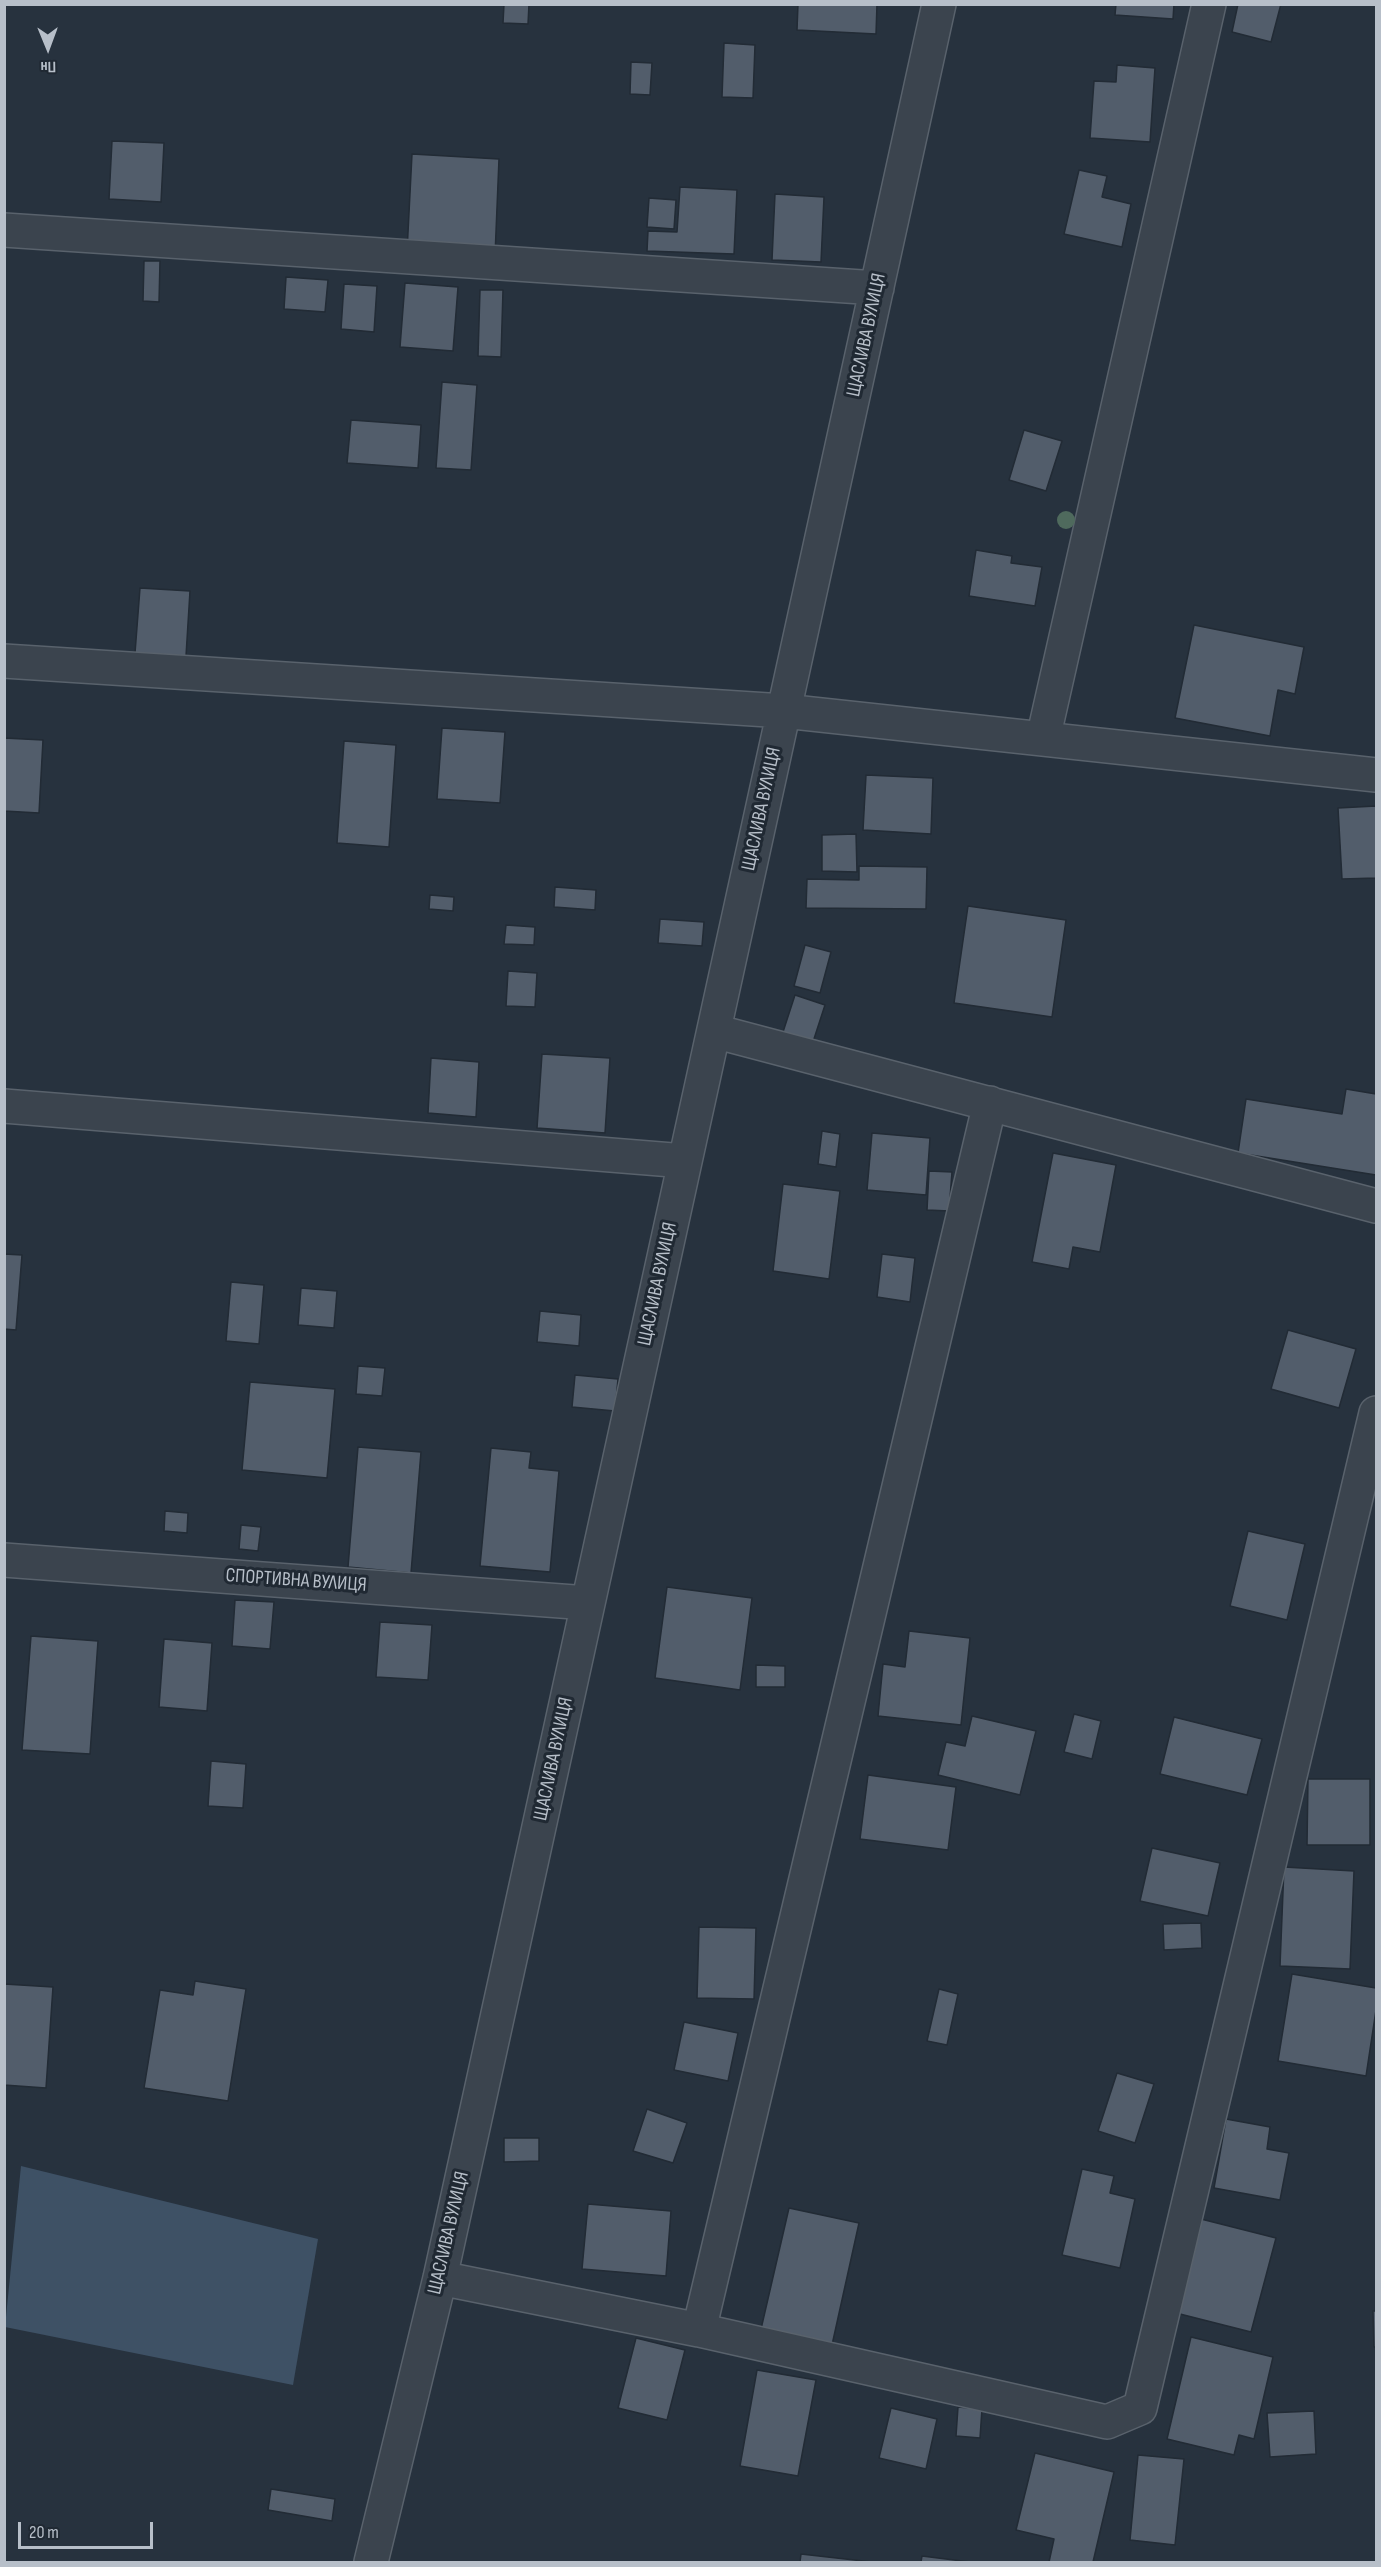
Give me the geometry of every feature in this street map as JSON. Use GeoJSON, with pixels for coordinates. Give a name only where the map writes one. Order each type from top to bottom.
{"type":"FeatureCollection","features":[{"type":"Feature","properties":{"kind":"street","name":"ЩАСЛИВА ВУЛИЦЯ"},"geometry":{"type":"LineString","coordinates":[[371,2562],[440,2278],[939,4]]}},
{"type":"Feature","properties":{"kind":"street"},"geometry":{"type":"LineString","coordinates":[[1042,739],[1209,4]]}},
{"type":"Feature","properties":{"kind":"street"},"geometry":{"type":"LineString","coordinates":[[4,230],[877,288]]}},
{"type":"Feature","properties":{"kind":"street"},"geometry":{"type":"LineString","coordinates":[[4,662],[784,711],[1377,775]]}},
{"type":"Feature","properties":{"kind":"street"},"geometry":{"type":"LineString","coordinates":[[714,1030],[1377,1206]]}},
{"type":"Feature","properties":{"kind":"street"},"geometry":{"type":"LineString","coordinates":[[699,2330],[990,1103]]}},
{"type":"Feature","properties":{"kind":"street"},"geometry":{"type":"LineString","coordinates":[[4,1106],[685,1161]]}},
{"type":"Feature","properties":{"kind":"street"},"geometry":{"type":"LineString","coordinates":[[440,2278],[699,2330],[1107,2422],[1140,2408],[1377,1413]]}},
{"type":"Feature","properties":{"kind":"street","name":"СПОРТИВНА ВУЛИЦЯ"},"geometry":{"type":"LineString","coordinates":[[4,1560],[588,1603]]}},
{"type":"Feature","properties":{"kind":"water"},"geometry":{"type":"Polygon","coordinates":[[[21,2166],[318,2239],[293,2385],[5,2327],[21,2166]]]}},
{"type":"Feature","properties":{"kind":"building"},"geometry":{"type":"Polygon","coordinates":[[[504,4],[529,4],[528,24],[503,23],[504,4]]]}},
{"type":"Feature","properties":{"kind":"building"},"geometry":{"type":"Polygon","coordinates":[[[798,4],[877,4],[876,34],[797,30],[798,4]]]}},
{"type":"Feature","properties":{"kind":"building"},"geometry":{"type":"Polygon","coordinates":[[[1116,4],[1174,4],[1173,19],[1115,15],[1116,4]]]}},
{"type":"Feature","properties":{"kind":"building"},"geometry":{"type":"Polygon","coordinates":[[[1238,4],[1281,4],[1271,42],[1232,32],[1238,4]]]}},
{"type":"Feature","properties":{"kind":"building"},"geometry":{"type":"Polygon","coordinates":[[[724,43],[755,45],[753,98],[722,97],[724,43]]]}},
{"type":"Feature","properties":{"kind":"building"},"geometry":{"type":"Polygon","coordinates":[[[631,62],[652,63],[650,95],[630,94],[631,62]]]}},
{"type":"Feature","properties":{"kind":"building"},"geometry":{"type":"Polygon","coordinates":[[[1117,65],[1155,68],[1150,142],[1090,138],[1094,81],[1116,82],[1117,65]]]}},
{"type":"Feature","properties":{"kind":"building"},"geometry":{"type":"Polygon","coordinates":[[[112,141],[164,143],[161,202],[109,199],[112,141]]]}},
{"type":"Feature","properties":{"kind":"building"},"geometry":{"type":"Polygon","coordinates":[[[412,154],[499,159],[495,256],[407,252],[412,154]]]}},
{"type":"Feature","properties":{"kind":"building"},"geometry":{"type":"Polygon","coordinates":[[[1079,170],[1107,176],[1102,197],[1131,204],[1122,247],[1064,234],[1079,170]]]}},
{"type":"Feature","properties":{"kind":"building"},"geometry":{"type":"Polygon","coordinates":[[[680,187],[737,190],[734,254],[647,251],[648,231],[677,232],[680,187]]]}},
{"type":"Feature","properties":{"kind":"building"},"geometry":{"type":"Polygon","coordinates":[[[775,194],[824,197],[821,262],[772,260],[775,194]]]}},
{"type":"Feature","properties":{"kind":"building"},"geometry":{"type":"Polygon","coordinates":[[[649,198],[676,200],[674,229],[647,227],[649,198]]]}},
{"type":"Feature","properties":{"kind":"building"},"geometry":{"type":"Polygon","coordinates":[[[144,261],[160,261],[159,302],[143,301],[144,261]]]}},
{"type":"Feature","properties":{"kind":"building"},"geometry":{"type":"Polygon","coordinates":[[[286,277],[328,280],[325,312],[284,309],[286,277]]]}},
{"type":"Feature","properties":{"kind":"building"},"geometry":{"type":"Polygon","coordinates":[[[405,283],[458,287],[453,351],[400,347],[405,283]]]}},
{"type":"Feature","properties":{"kind":"building"},"geometry":{"type":"Polygon","coordinates":[[[344,284],[377,286],[374,332],[341,329],[344,284]]]}},
{"type":"Feature","properties":{"kind":"building"},"geometry":{"type":"Polygon","coordinates":[[[480,290],[503,290],[501,357],[478,356],[480,290]]]}},
{"type":"Feature","properties":{"kind":"building"},"geometry":{"type":"Polygon","coordinates":[[[442,382],[477,385],[471,470],[436,468],[442,382]]]}},
{"type":"Feature","properties":{"kind":"building"},"geometry":{"type":"Polygon","coordinates":[[[351,420],[421,425],[418,468],[347,463],[351,420]]]}},
{"type":"Feature","properties":{"kind":"building"},"geometry":{"type":"Polygon","coordinates":[[[1024,430],[1062,441],[1046,491],[1009,480],[1024,430]]]}},
{"type":"Feature","properties":{"kind":"building"},"geometry":{"type":"Polygon","coordinates":[[[976,550],[1012,556],[1011,563],[1042,567],[1035,606],[969,596],[976,550]]]}},
{"type":"Feature","properties":{"kind":"building"},"geometry":{"type":"Polygon","coordinates":[[[140,588],[190,591],[186,656],[135,653],[140,588]]]}},
{"type":"Feature","properties":{"kind":"building"},"geometry":{"type":"Polygon","coordinates":[[[1194,625],[1304,647],[1295,694],[1278,690],[1270,736],[1175,718],[1194,625]]]}},
{"type":"Feature","properties":{"kind":"building"},"geometry":{"type":"Polygon","coordinates":[[[442,728],[505,732],[500,803],[437,799],[442,728]]]}},
{"type":"Feature","properties":{"kind":"building"},"geometry":{"type":"Polygon","coordinates":[[[4,738],[43,740],[39,813],[4,811],[4,738]]]}},
{"type":"Feature","properties":{"kind":"building"},"geometry":{"type":"Polygon","coordinates":[[[344,741],[396,745],[389,847],[337,843],[344,741]]]}},
{"type":"Feature","properties":{"kind":"building"},"geometry":{"type":"Polygon","coordinates":[[[866,775],[933,778],[931,834],[863,830],[866,775]]]}},
{"type":"Feature","properties":{"kind":"building"},"geometry":{"type":"Polygon","coordinates":[[[1376,806],[1376,878],[1342,879],[1338,808],[1376,806]]]}},
{"type":"Feature","properties":{"kind":"building"},"geometry":{"type":"Polygon","coordinates":[[[856,834],[857,872],[822,871],[822,835],[856,834]]]}},
{"type":"Feature","properties":{"kind":"building"},"geometry":{"type":"Polygon","coordinates":[[[859,866],[927,867],[926,909],[806,908],[807,879],[859,880],[859,866]]]}},
{"type":"Feature","properties":{"kind":"building"},"geometry":{"type":"Polygon","coordinates":[[[555,887],[596,890],[595,910],[554,907],[555,887]]]}},
{"type":"Feature","properties":{"kind":"building"},"geometry":{"type":"Polygon","coordinates":[[[430,895],[454,897],[453,911],[429,909],[430,895]]]}},
{"type":"Feature","properties":{"kind":"building"},"geometry":{"type":"Polygon","coordinates":[[[968,906],[1066,920],[1052,1017],[954,1003],[968,906]]]}},
{"type":"Feature","properties":{"kind":"building"},"geometry":{"type":"Polygon","coordinates":[[[660,919],[704,922],[702,946],[658,943],[660,919]]]}},
{"type":"Feature","properties":{"kind":"building"},"geometry":{"type":"Polygon","coordinates":[[[506,925],[535,927],[534,945],[504,944],[506,925]]]}},
{"type":"Feature","properties":{"kind":"building"},"geometry":{"type":"Polygon","coordinates":[[[805,945],[831,952],[820,993],[794,986],[805,945]]]}},
{"type":"Feature","properties":{"kind":"building"},"geometry":{"type":"Polygon","coordinates":[[[508,971],[537,973],[535,1007],[506,1006],[508,971]]]}},
{"type":"Feature","properties":{"kind":"building"},"geometry":{"type":"Polygon","coordinates":[[[795,995],[825,1005],[812,1045],[782,1035],[795,995]]]}},
{"type":"Feature","properties":{"kind":"building"},"geometry":{"type":"Polygon","coordinates":[[[542,1054],[610,1058],[605,1133],[537,1128],[542,1054]]]}},
{"type":"Feature","properties":{"kind":"building"},"geometry":{"type":"Polygon","coordinates":[[[431,1058],[479,1062],[476,1117],[428,1113],[431,1058]]]}},
{"type":"Feature","properties":{"kind":"building"},"geometry":{"type":"Polygon","coordinates":[[[1346,1089],[1376,1094],[1376,1175],[1238,1153],[1246,1099],[1342,1114],[1346,1089]]]}},
{"type":"Feature","properties":{"kind":"building"},"geometry":{"type":"Polygon","coordinates":[[[822,1131],[840,1134],[836,1167],[818,1164],[822,1131]]]}},
{"type":"Feature","properties":{"kind":"building"},"geometry":{"type":"Polygon","coordinates":[[[872,1133],[930,1138],[926,1195],[867,1190],[872,1133]]]}},
{"type":"Feature","properties":{"kind":"building"},"geometry":{"type":"Polygon","coordinates":[[[1053,1153],[1116,1165],[1100,1252],[1073,1247],[1069,1269],[1032,1262],[1053,1153]]]}},
{"type":"Feature","properties":{"kind":"building"},"geometry":{"type":"Polygon","coordinates":[[[929,1171],[952,1172],[949,1211],[927,1210],[929,1171]]]}},
{"type":"Feature","properties":{"kind":"building"},"geometry":{"type":"Polygon","coordinates":[[[783,1184],[840,1191],[829,1279],[773,1271],[783,1184]]]}},
{"type":"Feature","properties":{"kind":"building"},"geometry":{"type":"Polygon","coordinates":[[[4,1254],[22,1255],[16,1330],[4,1329],[4,1254]]]}},
{"type":"Feature","properties":{"kind":"building"},"geometry":{"type":"Polygon","coordinates":[[[882,1254],[915,1258],[910,1302],[877,1297],[882,1254]]]}},
{"type":"Feature","properties":{"kind":"building"},"geometry":{"type":"Polygon","coordinates":[[[231,1282],[264,1285],[259,1344],[226,1341],[231,1282]]]}},
{"type":"Feature","properties":{"kind":"building"},"geometry":{"type":"Polygon","coordinates":[[[301,1288],[337,1291],[334,1328],[298,1325],[301,1288]]]}},
{"type":"Feature","properties":{"kind":"building"},"geometry":{"type":"Polygon","coordinates":[[[540,1311],[581,1315],[579,1346],[537,1342],[540,1311]]]}},
{"type":"Feature","properties":{"kind":"building"},"geometry":{"type":"Polygon","coordinates":[[[1288,1330],[1356,1349],[1339,1408],[1271,1389],[1288,1330]]]}},
{"type":"Feature","properties":{"kind":"building"},"geometry":{"type":"Polygon","coordinates":[[[358,1366],[385,1368],[382,1396],[356,1394],[358,1366]]]}},
{"type":"Feature","properties":{"kind":"building"},"geometry":{"type":"Polygon","coordinates":[[[575,1375],[618,1379],[615,1411],[572,1407],[575,1375]]]}},
{"type":"Feature","properties":{"kind":"building"},"geometry":{"type":"Polygon","coordinates":[[[250,1382],[335,1389],[327,1478],[242,1470],[250,1382]]]}},
{"type":"Feature","properties":{"kind":"building"},"geometry":{"type":"Polygon","coordinates":[[[358,1447],[421,1452],[411,1573],[348,1567],[358,1447]]]}},
{"type":"Feature","properties":{"kind":"building"},"geometry":{"type":"Polygon","coordinates":[[[491,1448],[531,1452],[529,1468],[559,1471],[550,1572],[480,1566],[491,1448]]]}},
{"type":"Feature","properties":{"kind":"building"},"geometry":{"type":"Polygon","coordinates":[[[165,1511],[188,1513],[187,1533],[164,1531],[165,1511]]]}},
{"type":"Feature","properties":{"kind":"building"},"geometry":{"type":"Polygon","coordinates":[[[241,1525],[261,1527],[258,1551],[239,1549],[241,1525]]]}},
{"type":"Feature","properties":{"kind":"building"},"geometry":{"type":"Polygon","coordinates":[[[1248,1531],[1305,1544],[1287,1620],[1230,1606],[1248,1531]]]}},
{"type":"Feature","properties":{"kind":"building"},"geometry":{"type":"Polygon","coordinates":[[[667,1587],[752,1598],[740,1690],[655,1678],[667,1587]]]}},
{"type":"Feature","properties":{"kind":"building"},"geometry":{"type":"Polygon","coordinates":[[[235,1600],[274,1602],[270,1649],[232,1646],[235,1600]]]}},
{"type":"Feature","properties":{"kind":"building"},"geometry":{"type":"Polygon","coordinates":[[[380,1622],[432,1625],[428,1680],[376,1677],[380,1622]]]}},
{"type":"Feature","properties":{"kind":"building"},"geometry":{"type":"Polygon","coordinates":[[[909,1631],[970,1638],[961,1725],[878,1716],[883,1664],[905,1667],[909,1631]]]}},
{"type":"Feature","properties":{"kind":"building"},"geometry":{"type":"Polygon","coordinates":[[[31,1636],[98,1641],[90,1754],[22,1750],[31,1636]]]}},
{"type":"Feature","properties":{"kind":"building"},"geometry":{"type":"Polygon","coordinates":[[[164,1639],[212,1643],[207,1711],[159,1707],[164,1639]]]}},
{"type":"Feature","properties":{"kind":"building"},"geometry":{"type":"Polygon","coordinates":[[[756,1665],[785,1666],[785,1687],[756,1687],[756,1665]]]}},
{"type":"Feature","properties":{"kind":"building"},"geometry":{"type":"Polygon","coordinates":[[[1074,1714],[1101,1721],[1092,1759],[1064,1752],[1074,1714]]]}},
{"type":"Feature","properties":{"kind":"building"},"geometry":{"type":"Polygon","coordinates":[[[972,1716],[1036,1731],[1020,1795],[938,1775],[946,1742],[965,1746],[972,1716]]]}},
{"type":"Feature","properties":{"kind":"building"},"geometry":{"type":"Polygon","coordinates":[[[1174,1717],[1262,1739],[1247,1795],[1160,1774],[1174,1717]]]}},
{"type":"Feature","properties":{"kind":"building"},"geometry":{"type":"Polygon","coordinates":[[[211,1761],[246,1764],[243,1808],[208,1806],[211,1761]]]}},
{"type":"Feature","properties":{"kind":"building"},"geometry":{"type":"Polygon","coordinates":[[[868,1775],[956,1787],[948,1850],[860,1839],[868,1775]]]}},
{"type":"Feature","properties":{"kind":"building"},"geometry":{"type":"Polygon","coordinates":[[[1308,1779],[1370,1779],[1370,1845],[1307,1845],[1308,1779]]]}},
{"type":"Feature","properties":{"kind":"building"},"geometry":{"type":"Polygon","coordinates":[[[1152,1848],[1220,1863],[1208,1916],[1140,1901],[1152,1848]]]}},
{"type":"Feature","properties":{"kind":"building"},"geometry":{"type":"Polygon","coordinates":[[[1284,1867],[1354,1871],[1350,1969],[1280,1966],[1284,1867]]]}},
{"type":"Feature","properties":{"kind":"building"},"geometry":{"type":"Polygon","coordinates":[[[1201,1923],[1202,1948],[1164,1950],[1163,1924],[1201,1923]]]}},
{"type":"Feature","properties":{"kind":"building"},"geometry":{"type":"Polygon","coordinates":[[[699,1927],[756,1928],[754,1999],[697,1998],[699,1927]]]}},
{"type":"Feature","properties":{"kind":"building"},"geometry":{"type":"Polygon","coordinates":[[[1292,1974],[1376,1988],[1376,2010],[1366,2076],[1278,2061],[1292,1974]]]}},
{"type":"Feature","properties":{"kind":"building"},"geometry":{"type":"Polygon","coordinates":[[[195,1981],[246,1989],[228,2101],[144,2088],[160,1990],[193,1995],[195,1981]]]}},
{"type":"Feature","properties":{"kind":"building"},"geometry":{"type":"Polygon","coordinates":[[[4,1984],[53,1987],[46,2088],[4,2085],[4,1984]]]}},
{"type":"Feature","properties":{"kind":"building"},"geometry":{"type":"Polygon","coordinates":[[[939,1989],[958,1994],[947,2045],[927,2041],[939,1989]]]}},
{"type":"Feature","properties":{"kind":"building"},"geometry":{"type":"Polygon","coordinates":[[[684,2022],[738,2033],[728,2081],[674,2070],[684,2022]]]}},
{"type":"Feature","properties":{"kind":"building"},"geometry":{"type":"Polygon","coordinates":[[[1117,2073],[1154,2084],[1135,2143],[1098,2131],[1117,2073]]]}},
{"type":"Feature","properties":{"kind":"building"},"geometry":{"type":"Polygon","coordinates":[[[647,2109],[687,2123],[673,2163],[633,2151],[647,2109]]]}},
{"type":"Feature","properties":{"kind":"building"},"geometry":{"type":"Polygon","coordinates":[[[1226,2119],[1270,2127],[1267,2149],[1289,2153],[1280,2200],[1214,2188],[1226,2119]]]}},
{"type":"Feature","properties":{"kind":"building"},"geometry":{"type":"Polygon","coordinates":[[[504,2138],[539,2138],[539,2161],[504,2162],[504,2138]]]}},
{"type":"Feature","properties":{"kind":"building"},"geometry":{"type":"Polygon","coordinates":[[[1082,2169],[1114,2176],[1110,2193],[1135,2199],[1120,2268],[1062,2255],[1082,2169]]]}},
{"type":"Feature","properties":{"kind":"building"},"geometry":{"type":"Polygon","coordinates":[[[588,2204],[671,2211],[666,2276],[582,2269],[588,2204]]]}},
{"type":"Feature","properties":{"kind":"building"},"geometry":{"type":"Polygon","coordinates":[[[789,2208],[859,2223],[832,2345],[761,2329],[789,2208]]]}},
{"type":"Feature","properties":{"kind":"building"},"geometry":{"type":"Polygon","coordinates":[[[1201,2219],[1276,2238],[1251,2332],[1176,2313],[1201,2219]]]}},
{"type":"Feature","properties":{"kind":"building"},"geometry":{"type":"Polygon","coordinates":[[[1373,2311],[1376,2311],[1376,2347],[1374,2347],[1373,2311]]]}},
{"type":"Feature","properties":{"kind":"building"},"geometry":{"type":"Polygon","coordinates":[[[1191,2337],[1273,2357],[1254,2439],[1239,2435],[1234,2455],[1167,2439],[1191,2337]]]}},
{"type":"Feature","properties":{"kind":"building"},"geometry":{"type":"Polygon","coordinates":[[[636,2338],[685,2350],[667,2420],[618,2408],[636,2338]]]}},
{"type":"Feature","properties":{"kind":"building"},"geometry":{"type":"Polygon","coordinates":[[[757,2370],[816,2380],[798,2476],[740,2466],[757,2370]]]}},
{"type":"Feature","properties":{"kind":"building"},"geometry":{"type":"Polygon","coordinates":[[[958,2407],[982,2409],[980,2438],[956,2436],[958,2407]]]}},
{"type":"Feature","properties":{"kind":"building"},"geometry":{"type":"Polygon","coordinates":[[[891,2408],[937,2419],[926,2469],[879,2458],[891,2408]]]}},
{"type":"Feature","properties":{"kind":"building"},"geometry":{"type":"Polygon","coordinates":[[[1314,2411],[1316,2454],[1270,2457],[1267,2413],[1314,2411]]]}},
{"type":"Feature","properties":{"kind":"building"},"geometry":{"type":"Polygon","coordinates":[[[1035,2453],[1114,2472],[1093,2562],[1049,2562],[1054,2539],[1016,2530],[1035,2453]]]}},
{"type":"Feature","properties":{"kind":"building"},"geometry":{"type":"Polygon","coordinates":[[[1138,2455],[1184,2459],[1175,2545],[1130,2540],[1138,2455]]]}},
{"type":"Feature","properties":{"kind":"building"},"geometry":{"type":"Polygon","coordinates":[[[271,2489],[335,2499],[332,2521],[268,2510],[271,2489]]]}},
{"type":"Feature","properties":{"kind":"building"},"geometry":{"type":"Polygon","coordinates":[[[801,2554],[872,2562],[800,2562],[801,2554]]]}},
{"type":"Feature","properties":{"kind":"building"},"geometry":{"type":"Polygon","coordinates":[[[922,2556],[970,2562],[921,2562],[922,2556]]]}}]}
